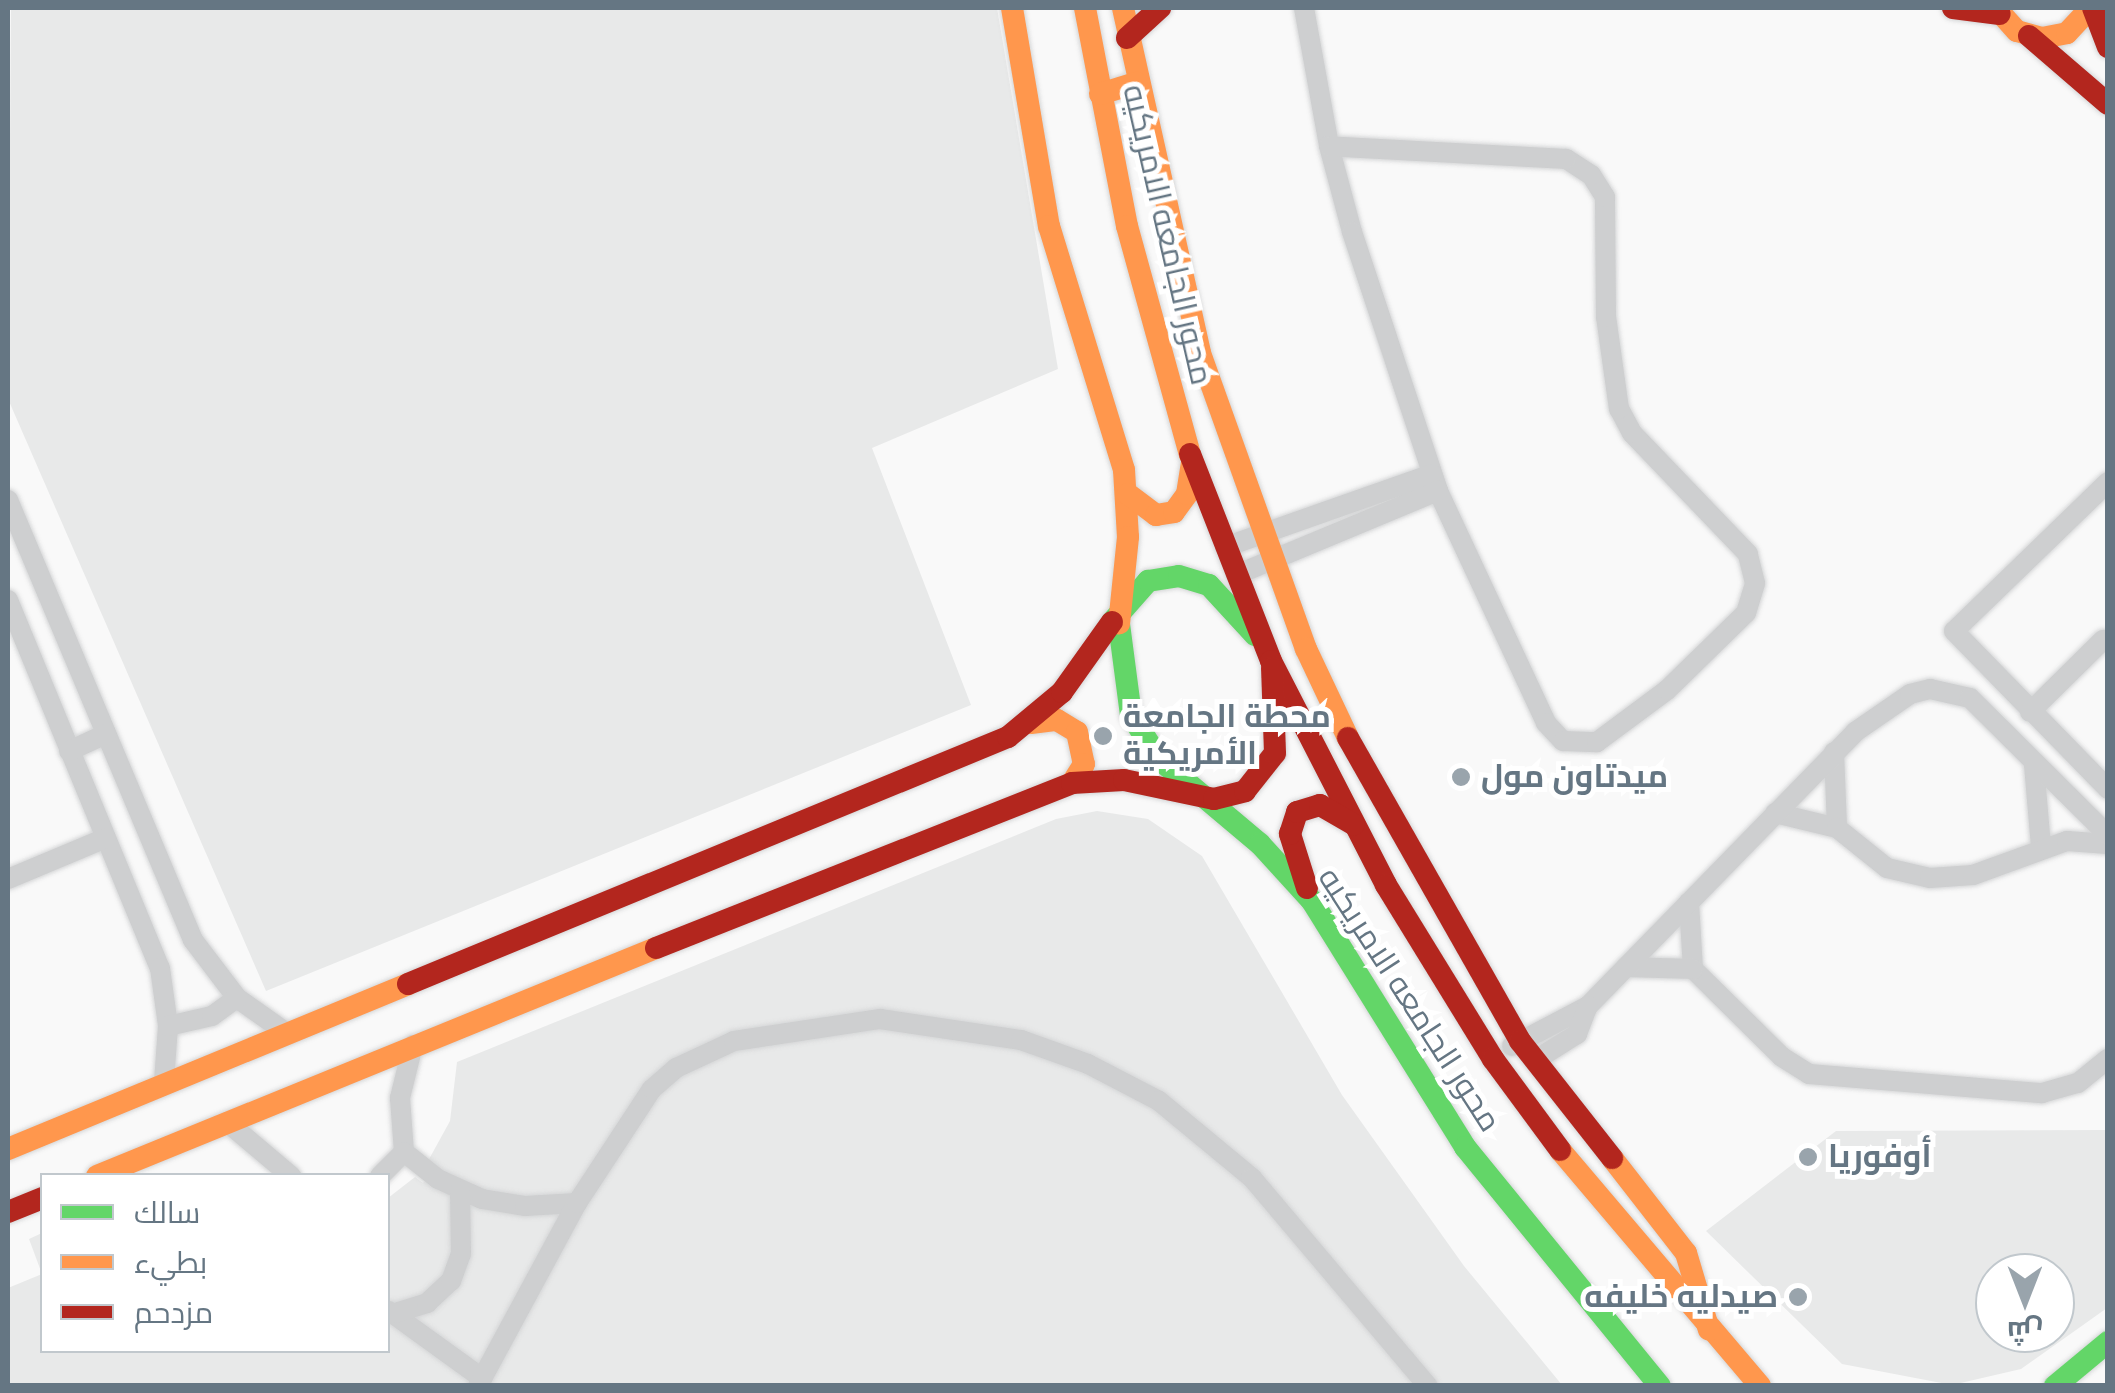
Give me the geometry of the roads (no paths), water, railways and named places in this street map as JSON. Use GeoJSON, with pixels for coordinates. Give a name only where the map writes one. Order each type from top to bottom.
{"type":"FeatureCollection","features":[{"type":"Feature","properties":{"kind":"main road","name":"محور الجامعه الامريكيه"},"geometry":{"type":"LineString","coordinates":[[1012,8],[1049,226],[1128,494],[1118,665],[1131,715],[1159,759],[1260,844],[1312,902],[1466,1147],[1660,1386]]}},
{"type":"Feature","properties":{"kind":"main road","name":"محور الجامعه الامريكيه"},"geometry":{"type":"LineString","coordinates":[[1086,8],[1127,226],[1192,462],[1268,655],[1354,825],[1493,1059],[1596,1200],[1760,1386]]}},
{"type":"Feature","properties":{"kind":"main road"},"geometry":{"type":"LineString","coordinates":[[1124,8],[1136,83],[1190,316],[1262,535],[1365,774],[1520,1041],[1686,1253],[1709,1332]]}},
{"type":"Feature","properties":{"kind":"main road"},"geometry":{"type":"LineString","coordinates":[[1127,38],[1160,8]]}},
{"type":"Feature","properties":{"kind":"main road"},"geometry":{"type":"LineString","coordinates":[[1953,8],[1998,11],[2108,104]]}},
{"type":"Feature","properties":{"kind":"main road"},"geometry":{"type":"LineString","coordinates":[[2029,36],[2067,33],[2092,8],[2108,47]]}},
{"type":"Feature","properties":{"kind":"main road"},"geometry":{"type":"LineString","coordinates":[[1100,94],[1136,83]]}},
{"type":"Feature","properties":{"kind":"main road"},"geometry":{"type":"LineString","coordinates":[[1128,494],[1156,514],[1174,512],[1187,494],[1192,462]]}},
{"type":"Feature","properties":{"kind":"main road"},"geometry":{"type":"LineString","coordinates":[[104,1173],[413,1045],[1072,783],[1149,782],[1199,796],[1230,797],[1268,768],[1277,737],[1268,655],[1221,595],[1194,578],[1148,582],[1120,612],[1082,670],[1032,724]]}},
{"type":"Feature","properties":{"kind":"main road"},"geometry":{"type":"LineString","coordinates":[[8,1150],[1032,724],[1057,720],[1076,732],[1084,764],[1072,783]]}},
{"type":"Feature","properties":{"kind":"main road"},"geometry":{"type":"LineString","coordinates":[[1312,902],[1290,834],[1293,818],[1304,807],[1320,805],[1354,825]]}},
{"type":"Feature","properties":{"kind":"main road"},"geometry":{"type":"LineString","coordinates":[[8,1212],[40,1199]]}},
{"type":"Feature","properties":{"kind":"main road"},"geometry":{"type":"LineString","coordinates":[[2055,1386],[2086,1378],[2108,1342]]}},
{"type":"Feature","properties":{"kind":"street"},"geometry":{"type":"LineString","coordinates":[[1304,8],[1330,146],[1370,299],[1435,482],[1546,722],[1575,746],[1597,742],[1627,723],[1746,613],[1753,599],[1748,554],[1632,433],[1618,409],[1606,317],[1608,215],[1591,175],[1566,159],[1522,152],[1330,146]]}},
{"type":"Feature","properties":{"kind":"street"},"geometry":{"type":"LineString","coordinates":[[1225,547],[1435,482]]}},
{"type":"Feature","properties":{"kind":"street"},"geometry":{"type":"LineString","coordinates":[[1236,575],[1315,542],[1435,482]]}},
{"type":"Feature","properties":{"kind":"street"},"geometry":{"type":"LineString","coordinates":[[2108,482],[1954,632],[2108,789]]}},
{"type":"Feature","properties":{"kind":"street"},"geometry":{"type":"LineString","coordinates":[[8,505],[193,940],[236,998],[288,1034]]}},
{"type":"Feature","properties":{"kind":"street"},"geometry":{"type":"LineString","coordinates":[[1306,520],[1315,542]]}},
{"type":"Feature","properties":{"kind":"street"},"geometry":{"type":"LineString","coordinates":[[8,600],[160,968],[168,1026],[164,1082]]}},
{"type":"Feature","properties":{"kind":"street"},"geometry":{"type":"LineString","coordinates":[[2030,712],[2104,640]]}},
{"type":"Feature","properties":{"kind":"street"},"geometry":{"type":"LineString","coordinates":[[1493,1059],[1588,1006],[1834,752],[1892,702],[1930,689],[1970,698],[2108,835]]}},
{"type":"Feature","properties":{"kind":"street"},"geometry":{"type":"LineString","coordinates":[[70,751],[106,734]]}},
{"type":"Feature","properties":{"kind":"street"},"geometry":{"type":"LineString","coordinates":[[1834,752],[1837,828]]}},
{"type":"Feature","properties":{"kind":"street"},"geometry":{"type":"LineString","coordinates":[[2032,760],[2042,847]]}},
{"type":"Feature","properties":{"kind":"street"},"geometry":{"type":"LineString","coordinates":[[1775,813],[1837,828],[1886,868],[1917,877],[1973,875],[2042,847],[2108,844]]}},
{"type":"Feature","properties":{"kind":"street"},"geometry":{"type":"LineString","coordinates":[[8,878],[106,838]]}},
{"type":"Feature","properties":{"kind":"street"},"geometry":{"type":"LineString","coordinates":[[1688,902],[1693,969],[1782,1058],[1825,1079],[2042,1092],[2078,1083],[2108,1059]]}},
{"type":"Feature","properties":{"kind":"street"},"geometry":{"type":"LineString","coordinates":[[1626,967],[1693,969]]}},
{"type":"Feature","properties":{"kind":"street"},"geometry":{"type":"LineString","coordinates":[[168,1026],[212,1016],[236,998]]}},
{"type":"Feature","properties":{"kind":"street"},"geometry":{"type":"LineString","coordinates":[[1534,1061],[1577,1034],[1588,1006]]}},
{"type":"Feature","properties":{"kind":"street"},"geometry":{"type":"LineString","coordinates":[[391,1312],[480,1382],[577,1202],[631,1113],[676,1068],[704,1052],[764,1034],[844,1021],[916,1020],[986,1032],[1088,1064],[1191,1126],[1252,1178],[1428,1386]]}},
{"type":"Feature","properties":{"kind":"street"},"geometry":{"type":"LineString","coordinates":[[383,1173],[404,1152],[400,1098],[413,1045]]}},
{"type":"Feature","properties":{"kind":"street"},"geometry":{"type":"LineString","coordinates":[[228,1122],[288,1173]]}},
{"type":"Feature","properties":{"kind":"street"},"geometry":{"type":"LineString","coordinates":[[404,1152],[460,1192],[514,1205],[577,1202]]}},
{"type":"Feature","properties":{"kind":"street"},"geometry":{"type":"LineString","coordinates":[[391,1312],[427,1303],[451,1280],[461,1254],[460,1192]]}},
{"type":"Feature","properties":{"kind":"place","name":"محطة الجامعة الأمريكية"},"geometry":{"type":"Point","coordinates":[1103,736]}},
{"type":"Feature","properties":{"kind":"place","name":"ميدتاون مول"},"geometry":{"type":"Point","coordinates":[1461,777]}},
{"type":"Feature","properties":{"kind":"place","name":"أوفوريا"},"geometry":{"type":"Point","coordinates":[1808,1157]}},
{"type":"Feature","properties":{"kind":"place","name":"صيدليه خليفه"},"geometry":{"type":"Point","coordinates":[1798,1297]}}]}
